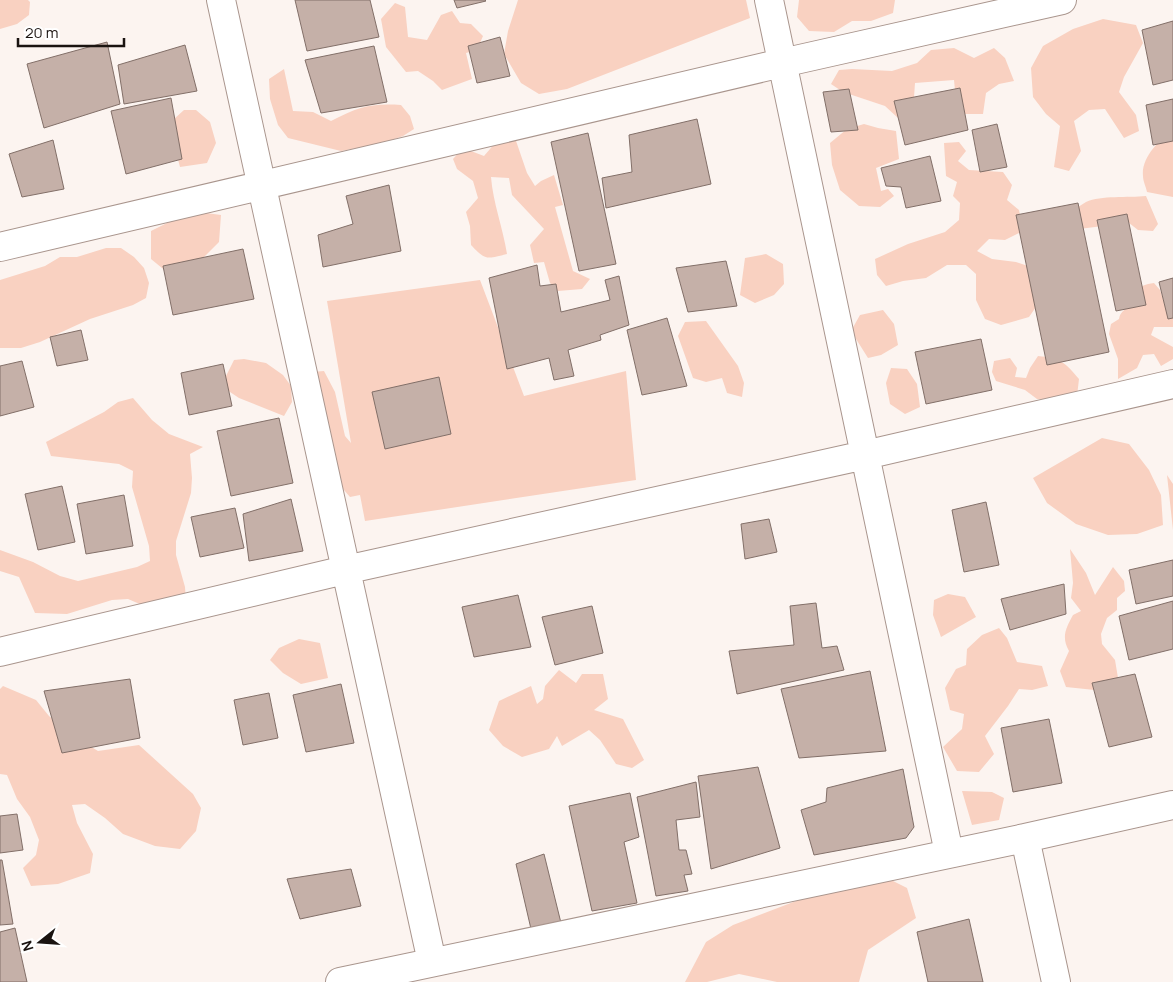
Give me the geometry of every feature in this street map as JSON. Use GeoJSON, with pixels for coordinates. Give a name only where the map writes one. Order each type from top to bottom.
{"type":"FeatureCollection","features":[{"type":"Feature","properties":{"kind":"street"},"geometry":{"type":"LineString","coordinates":[[221,0],[432,962]]}},
{"type":"Feature","properties":{"kind":"street"},"geometry":{"type":"LineString","coordinates":[[768,0],[948,853]]}},
{"type":"Feature","properties":{"kind":"street"},"geometry":{"type":"LineString","coordinates":[[0,247],[782,63],[1062,0]]}},
{"type":"Feature","properties":{"kind":"street"},"geometry":{"type":"LineString","coordinates":[[0,652],[346,570],[865,455],[1173,384]]}},
{"type":"Feature","properties":{"kind":"street"},"geometry":{"type":"LineString","coordinates":[[340,982],[1025,838],[1173,805]]}},
{"type":"Feature","properties":{"kind":"street"},"geometry":{"type":"LineString","coordinates":[[1025,838],[1056,982]]}},
{"type":"Feature","properties":{"kind":"shaded area"},"geometry":{"type":"Polygon","coordinates":[[[0,0],[28,0],[30,2],[29,15],[17,24],[0,29],[0,0]]]}},
{"type":"Feature","properties":{"kind":"shaded area"},"geometry":{"type":"Polygon","coordinates":[[[518,0],[746,0],[750,18],[567,89],[539,94],[521,83],[504,54],[508,31],[518,0]]]}},
{"type":"Feature","properties":{"kind":"shaded area"},"geometry":{"type":"Polygon","coordinates":[[[799,0],[895,0],[893,13],[871,21],[852,21],[834,32],[809,31],[797,17],[799,0]]]}},
{"type":"Feature","properties":{"kind":"shaded area"},"geometry":{"type":"Polygon","coordinates":[[[395,3],[405,7],[408,37],[427,40],[441,15],[452,11],[460,23],[471,24],[483,36],[477,50],[466,53],[472,79],[442,90],[418,71],[406,72],[386,47],[381,19],[395,3]]]}},
{"type":"Feature","properties":{"kind":"shaded area"},"geometry":{"type":"Polygon","coordinates":[[[1103,19],[1136,25],[1143,43],[1124,77],[1119,92],[1136,115],[1139,131],[1124,138],[1105,109],[1089,110],[1074,121],[1081,151],[1069,171],[1054,167],[1060,126],[1046,114],[1033,97],[1031,68],[1043,46],[1073,29],[1103,19]]]}},
{"type":"Feature","properties":{"kind":"shaded area"},"geometry":{"type":"Polygon","coordinates":[[[954,48],[974,58],[994,48],[1005,58],[1014,81],[999,84],[986,93],[983,114],[965,114],[956,101],[954,80],[915,83],[913,112],[898,118],[885,106],[843,92],[831,84],[839,70],[892,71],[917,63],[931,50],[954,48]]]}},
{"type":"Feature","properties":{"kind":"shaded area"},"geometry":{"type":"Polygon","coordinates":[[[284,69],[293,111],[313,112],[331,121],[349,112],[373,105],[401,105],[410,116],[414,129],[403,136],[380,144],[341,151],[288,138],[278,125],[270,99],[269,79],[284,69]]]}},
{"type":"Feature","properties":{"kind":"shaded area"},"geometry":{"type":"Polygon","coordinates":[[[184,110],[196,110],[210,122],[216,143],[207,163],[180,167],[175,148],[174,119],[184,110]]]}},
{"type":"Feature","properties":{"kind":"shaded area"},"geometry":{"type":"Polygon","coordinates":[[[864,124],[896,131],[899,159],[876,168],[881,191],[888,189],[894,196],[880,207],[859,206],[840,190],[832,165],[830,143],[847,129],[864,124]]]}},
{"type":"Feature","properties":{"kind":"shaded area"},"geometry":{"type":"Polygon","coordinates":[[[1173,130],[1173,197],[1147,192],[1143,178],[1145,163],[1157,144],[1173,130]]]}},
{"type":"Feature","properties":{"kind":"shaded area"},"geometry":{"type":"Polygon","coordinates":[[[514,135],[527,173],[535,186],[554,175],[563,205],[555,207],[573,271],[590,279],[582,289],[558,291],[550,283],[544,262],[534,263],[530,245],[544,229],[512,195],[509,178],[491,177],[507,254],[491,258],[487,257],[480,254],[471,245],[470,226],[466,212],[478,198],[473,181],[457,169],[453,159],[463,148],[484,156],[496,142],[514,135]]]}},
{"type":"Feature","properties":{"kind":"shaded area"},"geometry":{"type":"Polygon","coordinates":[[[959,142],[966,151],[958,161],[969,170],[1003,172],[1012,185],[1007,200],[1019,210],[1023,231],[1005,240],[989,239],[977,251],[992,259],[1016,262],[1037,269],[1043,297],[1029,317],[1001,325],[985,319],[976,300],[976,274],[966,265],[947,265],[926,278],[903,281],[886,286],[877,275],[875,259],[908,244],[945,232],[959,220],[960,203],[953,196],[957,182],[946,176],[944,143],[959,142]]]}},
{"type":"Feature","properties":{"kind":"shaded area"},"geometry":{"type":"Polygon","coordinates":[[[1146,196],[1158,224],[1153,231],[1138,230],[1124,219],[1103,226],[1079,229],[1072,210],[1086,202],[1099,198],[1146,196]]]}},
{"type":"Feature","properties":{"kind":"shaded area"},"geometry":{"type":"Polygon","coordinates":[[[191,211],[221,215],[219,242],[179,282],[151,259],[151,231],[191,211]]]}},
{"type":"Feature","properties":{"kind":"shaded area"},"geometry":{"type":"Polygon","coordinates":[[[106,248],[121,248],[134,257],[144,268],[149,283],[146,298],[133,305],[90,319],[40,342],[21,348],[0,348],[0,280],[45,266],[60,257],[77,257],[106,248]]]}},
{"type":"Feature","properties":{"kind":"shaded area"},"geometry":{"type":"Polygon","coordinates":[[[766,254],[783,264],[784,284],[774,295],[755,303],[740,295],[745,258],[766,254]]]}},
{"type":"Feature","properties":{"kind":"shaded area"},"geometry":{"type":"Polygon","coordinates":[[[480,280],[524,396],[626,371],[636,480],[365,521],[360,495],[350,497],[337,482],[312,372],[324,371],[335,392],[345,436],[351,443],[327,301],[480,280]]]}},
{"type":"Feature","properties":{"kind":"shaded area"},"geometry":{"type":"Polygon","coordinates":[[[1154,283],[1160,290],[1169,317],[1173,318],[1173,327],[1154,327],[1151,335],[1173,347],[1173,359],[1161,366],[1154,354],[1143,355],[1137,368],[1118,379],[1118,359],[1109,334],[1111,324],[1119,319],[1121,313],[1140,288],[1154,283]]]}},
{"type":"Feature","properties":{"kind":"shaded area"},"geometry":{"type":"Polygon","coordinates":[[[883,310],[894,324],[898,345],[881,355],[868,358],[851,331],[860,315],[883,310]]]}},
{"type":"Feature","properties":{"kind":"shaded area"},"geometry":{"type":"Polygon","coordinates":[[[706,321],[738,366],[744,383],[742,397],[727,393],[722,378],[706,382],[693,378],[678,336],[685,322],[706,321]]]}},
{"type":"Feature","properties":{"kind":"shaded area"},"geometry":{"type":"Polygon","coordinates":[[[1038,356],[1062,362],[1070,369],[1079,379],[1077,396],[1052,400],[1037,399],[1025,390],[996,381],[992,372],[994,361],[1010,358],[1017,368],[1015,377],[1026,378],[1038,356]]]}},
{"type":"Feature","properties":{"kind":"shaded area"},"geometry":{"type":"Polygon","coordinates":[[[244,359],[266,363],[283,375],[291,386],[292,402],[284,416],[239,398],[221,386],[234,360],[244,359]]]}},
{"type":"Feature","properties":{"kind":"shaded area"},"geometry":{"type":"Polygon","coordinates":[[[891,368],[907,369],[917,384],[920,407],[905,414],[890,404],[886,383],[891,368]]]}},
{"type":"Feature","properties":{"kind":"shaded area"},"geometry":{"type":"Polygon","coordinates":[[[133,398],[152,420],[169,434],[203,447],[190,454],[191,493],[176,541],[176,555],[185,587],[186,602],[142,605],[128,599],[112,600],[67,614],[35,613],[19,577],[0,571],[0,550],[33,562],[60,576],[78,581],[137,567],[150,561],[149,546],[132,487],[133,471],[119,464],[51,456],[46,442],[104,412],[118,402],[133,398]]]}},
{"type":"Feature","properties":{"kind":"shaded area"},"geometry":{"type":"Polygon","coordinates":[[[1102,438],[1129,444],[1149,470],[1161,495],[1163,525],[1137,534],[1108,535],[1076,524],[1047,503],[1033,478],[1102,438]]]}},
{"type":"Feature","properties":{"kind":"shaded area"},"geometry":{"type":"Polygon","coordinates":[[[1167,475],[1173,484],[1173,530],[1167,475]]]}},
{"type":"Feature","properties":{"kind":"shaded area"},"geometry":{"type":"Polygon","coordinates":[[[1070,549],[1086,573],[1095,595],[1113,567],[1124,581],[1125,591],[1117,598],[1117,610],[1107,618],[1101,634],[1102,644],[1115,660],[1118,678],[1104,691],[1066,687],[1060,671],[1069,651],[1065,641],[1067,628],[1073,615],[1081,611],[1071,598],[1073,583],[1070,549]]]}},
{"type":"Feature","properties":{"kind":"shaded area"},"geometry":{"type":"Polygon","coordinates":[[[948,594],[965,597],[976,617],[941,637],[933,615],[934,600],[948,594]]]}},
{"type":"Feature","properties":{"kind":"shaded area"},"geometry":{"type":"Polygon","coordinates":[[[999,628],[1007,638],[1017,662],[1042,666],[1048,686],[1032,690],[1019,689],[985,736],[994,754],[979,772],[957,771],[943,747],[962,729],[964,714],[950,710],[945,688],[956,669],[966,665],[967,649],[982,635],[999,628]]]}},
{"type":"Feature","properties":{"kind":"shaded area"},"geometry":{"type":"Polygon","coordinates":[[[299,639],[320,643],[328,678],[301,684],[283,673],[270,660],[279,648],[299,639]]]}},
{"type":"Feature","properties":{"kind":"shaded area"},"geometry":{"type":"Polygon","coordinates":[[[559,670],[576,683],[582,674],[603,674],[608,699],[594,710],[623,719],[644,760],[632,768],[616,764],[600,740],[589,730],[562,746],[557,736],[549,749],[522,757],[503,746],[489,730],[499,701],[531,686],[537,704],[543,699],[545,686],[559,670]]]}},
{"type":"Feature","properties":{"kind":"shaded area"},"geometry":{"type":"Polygon","coordinates":[[[3,686],[36,700],[49,716],[70,734],[98,751],[139,745],[193,794],[201,808],[196,831],[180,849],[155,846],[123,834],[85,804],[72,805],[77,823],[93,854],[90,873],[58,884],[31,886],[23,868],[36,855],[39,840],[30,817],[17,799],[7,775],[0,774],[0,689],[3,686]]]}},
{"type":"Feature","properties":{"kind":"shaded area"},"geometry":{"type":"Polygon","coordinates":[[[962,791],[992,792],[1004,798],[999,820],[972,825],[962,791]]]}},
{"type":"Feature","properties":{"kind":"shaded area"},"geometry":{"type":"Polygon","coordinates":[[[881,875],[907,888],[916,918],[868,950],[859,982],[777,982],[739,974],[707,982],[685,982],[706,942],[733,925],[851,880],[881,875]]]}},
{"type":"Feature","properties":{"kind":"building"},"geometry":{"type":"Polygon","coordinates":[[[295,0],[370,0],[379,37],[307,51],[295,0]]]}},
{"type":"Feature","properties":{"kind":"building"},"geometry":{"type":"Polygon","coordinates":[[[454,0],[485,0],[486,1],[457,8],[454,0]]]}},
{"type":"Feature","properties":{"kind":"building"},"geometry":{"type":"Polygon","coordinates":[[[1173,21],[1173,80],[1153,85],[1142,30],[1173,21]]]}},
{"type":"Feature","properties":{"kind":"building"},"geometry":{"type":"Polygon","coordinates":[[[500,37],[510,76],[477,83],[468,46],[500,37]]]}},
{"type":"Feature","properties":{"kind":"building"},"geometry":{"type":"Polygon","coordinates":[[[107,42],[120,104],[44,128],[27,64],[107,42]]]}},
{"type":"Feature","properties":{"kind":"building"},"geometry":{"type":"Polygon","coordinates":[[[185,45],[197,91],[124,104],[118,65],[185,45]]]}},
{"type":"Feature","properties":{"kind":"building"},"geometry":{"type":"Polygon","coordinates":[[[374,46],[387,102],[321,113],[305,60],[374,46]]]}},
{"type":"Feature","properties":{"kind":"building"},"geometry":{"type":"Polygon","coordinates":[[[960,88],[968,130],[905,145],[894,101],[960,88]]]}},
{"type":"Feature","properties":{"kind":"building"},"geometry":{"type":"Polygon","coordinates":[[[849,89],[858,130],[831,132],[823,92],[849,89]]]}},
{"type":"Feature","properties":{"kind":"building"},"geometry":{"type":"Polygon","coordinates":[[[171,98],[182,159],[126,174],[111,111],[171,98]]]}},
{"type":"Feature","properties":{"kind":"building"},"geometry":{"type":"Polygon","coordinates":[[[1173,99],[1173,141],[1153,145],[1146,105],[1173,99]]]}},
{"type":"Feature","properties":{"kind":"building"},"geometry":{"type":"Polygon","coordinates":[[[697,119],[711,184],[606,208],[602,178],[632,172],[629,135],[697,119]]]}},
{"type":"Feature","properties":{"kind":"building"},"geometry":{"type":"Polygon","coordinates":[[[997,124],[1007,167],[980,172],[972,130],[997,124]]]}},
{"type":"Feature","properties":{"kind":"building"},"geometry":{"type":"Polygon","coordinates":[[[588,133],[616,264],[579,271],[551,142],[588,133]]]}},
{"type":"Feature","properties":{"kind":"building"},"geometry":{"type":"Polygon","coordinates":[[[53,140],[64,189],[22,197],[9,154],[53,140]]]}},
{"type":"Feature","properties":{"kind":"building"},"geometry":{"type":"Polygon","coordinates":[[[930,156],[941,201],[906,208],[901,187],[886,186],[881,168],[930,156]]]}},
{"type":"Feature","properties":{"kind":"building"},"geometry":{"type":"Polygon","coordinates":[[[389,185],[401,251],[323,267],[318,235],[353,224],[346,196],[389,185]]]}},
{"type":"Feature","properties":{"kind":"building"},"geometry":{"type":"Polygon","coordinates":[[[1078,203],[1109,352],[1047,365],[1016,215],[1078,203]]]}},
{"type":"Feature","properties":{"kind":"building"},"geometry":{"type":"Polygon","coordinates":[[[1127,214],[1146,305],[1116,311],[1097,220],[1127,214]]]}},
{"type":"Feature","properties":{"kind":"building"},"geometry":{"type":"Polygon","coordinates":[[[243,249],[254,299],[173,315],[163,266],[243,249]]]}},
{"type":"Feature","properties":{"kind":"building"},"geometry":{"type":"Polygon","coordinates":[[[726,261],[737,306],[688,312],[676,268],[726,261]]]}},
{"type":"Feature","properties":{"kind":"building"},"geometry":{"type":"Polygon","coordinates":[[[537,265],[540,286],[556,284],[561,312],[610,300],[605,280],[619,276],[629,325],[600,335],[601,340],[568,350],[574,376],[554,380],[549,358],[507,369],[489,278],[537,265]]]}},
{"type":"Feature","properties":{"kind":"building"},"geometry":{"type":"Polygon","coordinates":[[[1173,278],[1173,318],[1168,319],[1159,282],[1173,278]]]}},
{"type":"Feature","properties":{"kind":"building"},"geometry":{"type":"Polygon","coordinates":[[[667,318],[687,386],[642,395],[627,330],[667,318]]]}},
{"type":"Feature","properties":{"kind":"building"},"geometry":{"type":"Polygon","coordinates":[[[81,330],[88,360],[57,366],[50,337],[81,330]]]}},
{"type":"Feature","properties":{"kind":"building"},"geometry":{"type":"Polygon","coordinates":[[[981,339],[992,390],[926,404],[915,352],[981,339]]]}},
{"type":"Feature","properties":{"kind":"building"},"geometry":{"type":"Polygon","coordinates":[[[22,361],[34,407],[0,416],[0,366],[22,361]]]}},
{"type":"Feature","properties":{"kind":"building"},"geometry":{"type":"Polygon","coordinates":[[[223,364],[232,406],[189,415],[181,373],[223,364]]]}},
{"type":"Feature","properties":{"kind":"building"},"geometry":{"type":"Polygon","coordinates":[[[439,377],[451,434],[385,449],[372,392],[439,377]]]}},
{"type":"Feature","properties":{"kind":"building"},"geometry":{"type":"Polygon","coordinates":[[[279,418],[293,483],[231,496],[217,431],[279,418]]]}},
{"type":"Feature","properties":{"kind":"building"},"geometry":{"type":"Polygon","coordinates":[[[62,486],[75,542],[38,550],[25,494],[62,486]]]}},
{"type":"Feature","properties":{"kind":"building"},"geometry":{"type":"Polygon","coordinates":[[[124,495],[133,546],[86,554],[77,504],[124,495]]]}},
{"type":"Feature","properties":{"kind":"building"},"geometry":{"type":"Polygon","coordinates":[[[291,499],[303,551],[249,561],[243,514],[291,499]]]}},
{"type":"Feature","properties":{"kind":"building"},"geometry":{"type":"Polygon","coordinates":[[[986,502],[999,565],[964,572],[952,510],[986,502]]]}},
{"type":"Feature","properties":{"kind":"building"},"geometry":{"type":"Polygon","coordinates":[[[235,508],[244,548],[200,557],[191,517],[235,508]]]}},
{"type":"Feature","properties":{"kind":"building"},"geometry":{"type":"Polygon","coordinates":[[[769,519],[777,552],[745,559],[741,524],[769,519]]]}},
{"type":"Feature","properties":{"kind":"building"},"geometry":{"type":"Polygon","coordinates":[[[1173,560],[1173,596],[1136,604],[1129,570],[1173,560]]]}},
{"type":"Feature","properties":{"kind":"building"},"geometry":{"type":"Polygon","coordinates":[[[1064,584],[1066,614],[1010,630],[1001,599],[1064,584]]]}},
{"type":"Feature","properties":{"kind":"building"},"geometry":{"type":"Polygon","coordinates":[[[518,595],[531,647],[474,657],[462,607],[518,595]]]}},
{"type":"Feature","properties":{"kind":"building"},"geometry":{"type":"Polygon","coordinates":[[[1173,601],[1173,649],[1129,660],[1119,616],[1173,601]]]}},
{"type":"Feature","properties":{"kind":"building"},"geometry":{"type":"Polygon","coordinates":[[[816,603],[822,648],[837,646],[844,670],[737,694],[729,651],[794,645],[790,606],[816,603]]]}},
{"type":"Feature","properties":{"kind":"building"},"geometry":{"type":"Polygon","coordinates":[[[592,606],[603,653],[555,665],[542,617],[592,606]]]}},
{"type":"Feature","properties":{"kind":"building"},"geometry":{"type":"Polygon","coordinates":[[[870,671],[886,751],[799,758],[781,689],[870,671]]]}},
{"type":"Feature","properties":{"kind":"building"},"geometry":{"type":"Polygon","coordinates":[[[1135,674],[1152,737],[1109,747],[1092,683],[1135,674]]]}},
{"type":"Feature","properties":{"kind":"building"},"geometry":{"type":"Polygon","coordinates":[[[130,679],[140,738],[62,753],[44,691],[130,679]]]}},
{"type":"Feature","properties":{"kind":"building"},"geometry":{"type":"Polygon","coordinates":[[[341,684],[354,743],[306,752],[293,695],[341,684]]]}},
{"type":"Feature","properties":{"kind":"building"},"geometry":{"type":"Polygon","coordinates":[[[269,693],[278,738],[243,745],[234,700],[269,693]]]}},
{"type":"Feature","properties":{"kind":"building"},"geometry":{"type":"Polygon","coordinates":[[[1049,719],[1062,783],[1013,792],[1001,728],[1049,719]]]}},
{"type":"Feature","properties":{"kind":"building"},"geometry":{"type":"Polygon","coordinates":[[[758,767],[780,848],[711,869],[698,776],[758,767]]]}},
{"type":"Feature","properties":{"kind":"building"},"geometry":{"type":"Polygon","coordinates":[[[903,769],[914,827],[906,838],[814,855],[801,810],[826,802],[827,788],[903,769]]]}},
{"type":"Feature","properties":{"kind":"building"},"geometry":{"type":"Polygon","coordinates":[[[696,782],[700,817],[676,820],[679,850],[686,850],[692,874],[684,875],[688,891],[656,896],[637,797],[696,782]]]}},
{"type":"Feature","properties":{"kind":"building"},"geometry":{"type":"Polygon","coordinates":[[[630,793],[639,837],[624,842],[637,903],[592,911],[569,806],[630,793]]]}},
{"type":"Feature","properties":{"kind":"building"},"geometry":{"type":"Polygon","coordinates":[[[17,814],[23,850],[0,853],[0,816],[17,814]]]}},
{"type":"Feature","properties":{"kind":"building"},"geometry":{"type":"Polygon","coordinates":[[[544,854],[561,923],[531,929],[516,864],[544,854]]]}},
{"type":"Feature","properties":{"kind":"building"},"geometry":{"type":"Polygon","coordinates":[[[0,860],[2,860],[13,924],[0,925],[0,860]]]}},
{"type":"Feature","properties":{"kind":"building"},"geometry":{"type":"Polygon","coordinates":[[[351,869],[361,906],[300,919],[287,879],[351,869]]]}},
{"type":"Feature","properties":{"kind":"building"},"geometry":{"type":"Polygon","coordinates":[[[969,919],[983,982],[928,982],[917,932],[969,919]]]}},
{"type":"Feature","properties":{"kind":"building"},"geometry":{"type":"Polygon","coordinates":[[[15,928],[27,982],[0,982],[0,932],[15,928]]]}}]}
